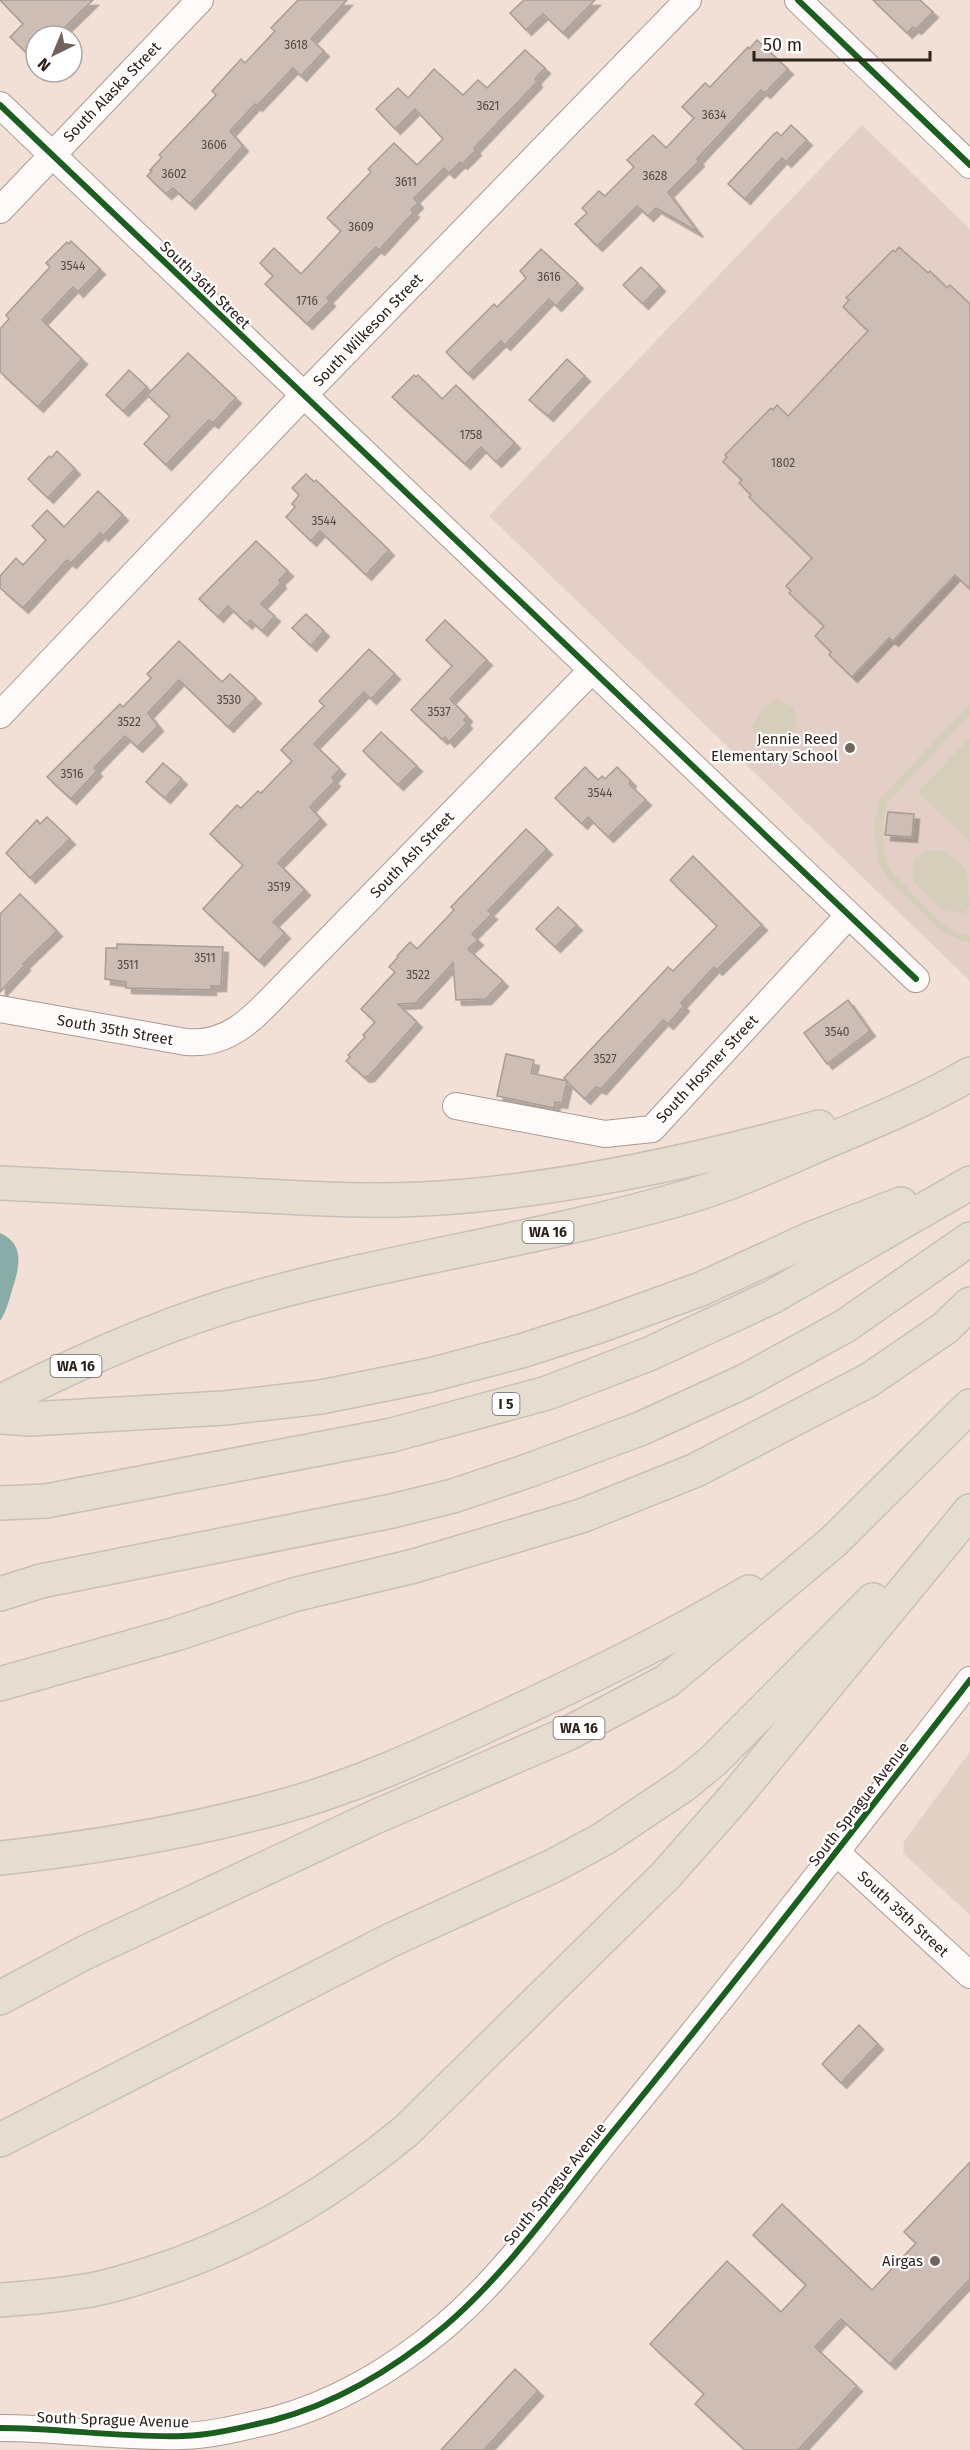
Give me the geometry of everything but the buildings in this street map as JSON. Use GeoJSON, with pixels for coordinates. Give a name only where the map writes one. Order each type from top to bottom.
{"type":"FeatureCollection","features":[{"type":"Feature","properties":{"kind":"highway"},"geometry":{"type":"LineString","coordinates":[[0,1183],[378,1200],[452,1197],[537,1188],[668,1164],[752,1145],[931,1096],[970,1074]]}},
{"type":"Feature","properties":{"kind":"highway","name":"WA 16"},"geometry":{"type":"LineString","coordinates":[[0,1402],[42,1380],[153,1332],[257,1297],[581,1225],[679,1200],[751,1174],[931,1096]]}},
{"type":"Feature","properties":{"kind":"highway"},"geometry":{"type":"LineString","coordinates":[[0,1417],[30,1419],[224,1408],[321,1397],[430,1375],[543,1344],[701,1289],[810,1239],[970,1177]]}},
{"type":"Feature","properties":{"kind":"highway","name":"I 5"},"geometry":{"type":"LineString","coordinates":[[0,1503],[46,1500],[381,1437],[547,1393],[650,1354],[772,1297],[970,1183]]}},
{"type":"Feature","properties":{"kind":"highway"},"geometry":{"type":"LineString","coordinates":[[0,1594],[41,1581],[392,1511],[453,1496],[530,1470],[642,1428],[745,1381],[845,1326],[970,1239]]}},
{"type":"Feature","properties":{"kind":"highway"},"geometry":{"type":"LineString","coordinates":[[0,1684],[176,1634],[293,1595],[414,1566],[581,1516],[696,1470],[869,1380],[945,1328],[970,1304]]}},
{"type":"Feature","properties":{"kind":"highway"},"geometry":{"type":"LineString","coordinates":[[0,1858],[59,1852],[181,1831],[278,1808],[388,1771],[687,1629],[833,1542],[970,1406]]}},
{"type":"Feature","properties":{"kind":"highway"},"geometry":{"type":"LineString","coordinates":[[0,2140],[391,1940],[553,1866],[603,1839],[685,1784],[714,1760],[848,1624],[970,1509]]}},
{"type":"Feature","properties":{"kind":"highway"},"geometry":{"type":"LineString","coordinates":[[0,2300],[47,2296],[146,2276],[248,2236],[336,2185],[406,2131],[666,1875],[734,1798],[970,1509]]}},
{"type":"Feature","properties":{"kind":"highway","name":"WA 16"},"geometry":{"type":"LineString","coordinates":[[0,1998],[84,1953],[364,1822],[569,1733],[668,1681],[833,1542]]}},
{"type":"Feature","properties":{"kind":"street","name":"South Alaska Street"},"geometry":{"type":"LineString","coordinates":[[0,210],[200,0]]}},
{"type":"Feature","properties":{"kind":"street","name":"South Wilkeson Street"},"geometry":{"type":"LineString","coordinates":[[0,715],[303,396],[688,0]]}},
{"type":"Feature","properties":{"kind":"street"},"geometry":{"type":"LineString","coordinates":[[798,0],[970,165]]}},
{"type":"Feature","properties":{"kind":"street","name":"South 36th Street"},"geometry":{"type":"LineString","coordinates":[[0,105],[916,979]]}},
{"type":"Feature","properties":{"kind":"street","name":"South Ash Street"},"geometry":{"type":"LineString","coordinates":[[230,1035],[249,1021],[283,987],[591,671]]}},
{"type":"Feature","properties":{"kind":"street","name":"South Hosmer Street"},"geometry":{"type":"LineString","coordinates":[[456,1106],[605,1134],[652,1129],[848,916]]}},
{"type":"Feature","properties":{"kind":"street","name":"South 35th Street"},"geometry":{"type":"LineString","coordinates":[[0,1009],[186,1042],[213,1041],[230,1035]]}},
{"type":"Feature","properties":{"kind":"street","name":"South Sprague Avenue"},"geometry":{"type":"LineString","coordinates":[[0,2428],[154,2436],[211,2433],[276,2419],[311,2406],[369,2380],[402,2359],[446,2325],[492,2279],[693,2034],[970,1680]]}},
{"type":"Feature","properties":{"kind":"street","name":"South 35th Street"},"geometry":{"type":"LineString","coordinates":[[836,1852],[970,1976]]}},
{"type":"Feature","properties":{"kind":"shaded area","name":"Jennie Reed Elementary School"},"geometry":{"type":"Polygon","coordinates":[[[862,125],[970,229],[970,981],[489,516],[862,125]]]}},
{"type":"Feature","properties":{"kind":"shaded area"},"geometry":{"type":"Polygon","coordinates":[[[777,699],[793,707],[797,722],[790,736],[772,745],[757,739],[752,726],[762,708],[777,699]]]}},
{"type":"Feature","properties":{"kind":"shaded area"},"geometry":{"type":"Polygon","coordinates":[[[970,704],[970,715],[887,803],[882,825],[884,851],[889,869],[933,915],[955,933],[970,936],[970,942],[941,931],[890,881],[878,862],[874,824],[880,799],[970,704]]]}},
{"type":"Feature","properties":{"kind":"shaded area"},"geometry":{"type":"Polygon","coordinates":[[[970,738],[970,842],[918,792],[970,738]]]}},
{"type":"Feature","properties":{"kind":"shaded area"},"geometry":{"type":"Polygon","coordinates":[[[924,850],[946,851],[966,870],[970,905],[964,914],[941,910],[913,880],[913,861],[924,850]]]}},
{"type":"Feature","properties":{"kind":"shaded area"},"geometry":{"type":"Polygon","coordinates":[[[970,1752],[970,1915],[903,1853],[904,1841],[970,1752]]]}},
{"type":"Feature","properties":{"kind":"water"},"geometry":{"type":"Polygon","coordinates":[[[0,1233],[14,1244],[17,1250],[18,1266],[15,1282],[0,1321],[0,1233]]]}},
{"type":"Feature","properties":{"kind":"cycle path"},"geometry":{"type":"LineString","coordinates":[[798,0],[970,165]]}},
{"type":"Feature","properties":{"kind":"cycle path"},"geometry":{"type":"LineString","coordinates":[[0,105],[916,979]]}},
{"type":"Feature","properties":{"kind":"cycle path"},"geometry":{"type":"LineString","coordinates":[[0,2428],[160,2436],[194,2435],[228,2430],[297,2413],[343,2394],[386,2370],[426,2341],[491,2282],[533,2233],[748,1964],[970,1680]]}},
{"type":"Feature","properties":{"kind":"place","name":"Jennie Reed Elementary School"},"geometry":{"type":"Point","coordinates":[850,748]}},
{"type":"Feature","properties":{"kind":"place","name":"Airgas"},"geometry":{"type":"Point","coordinates":[935,2261]}}]}
